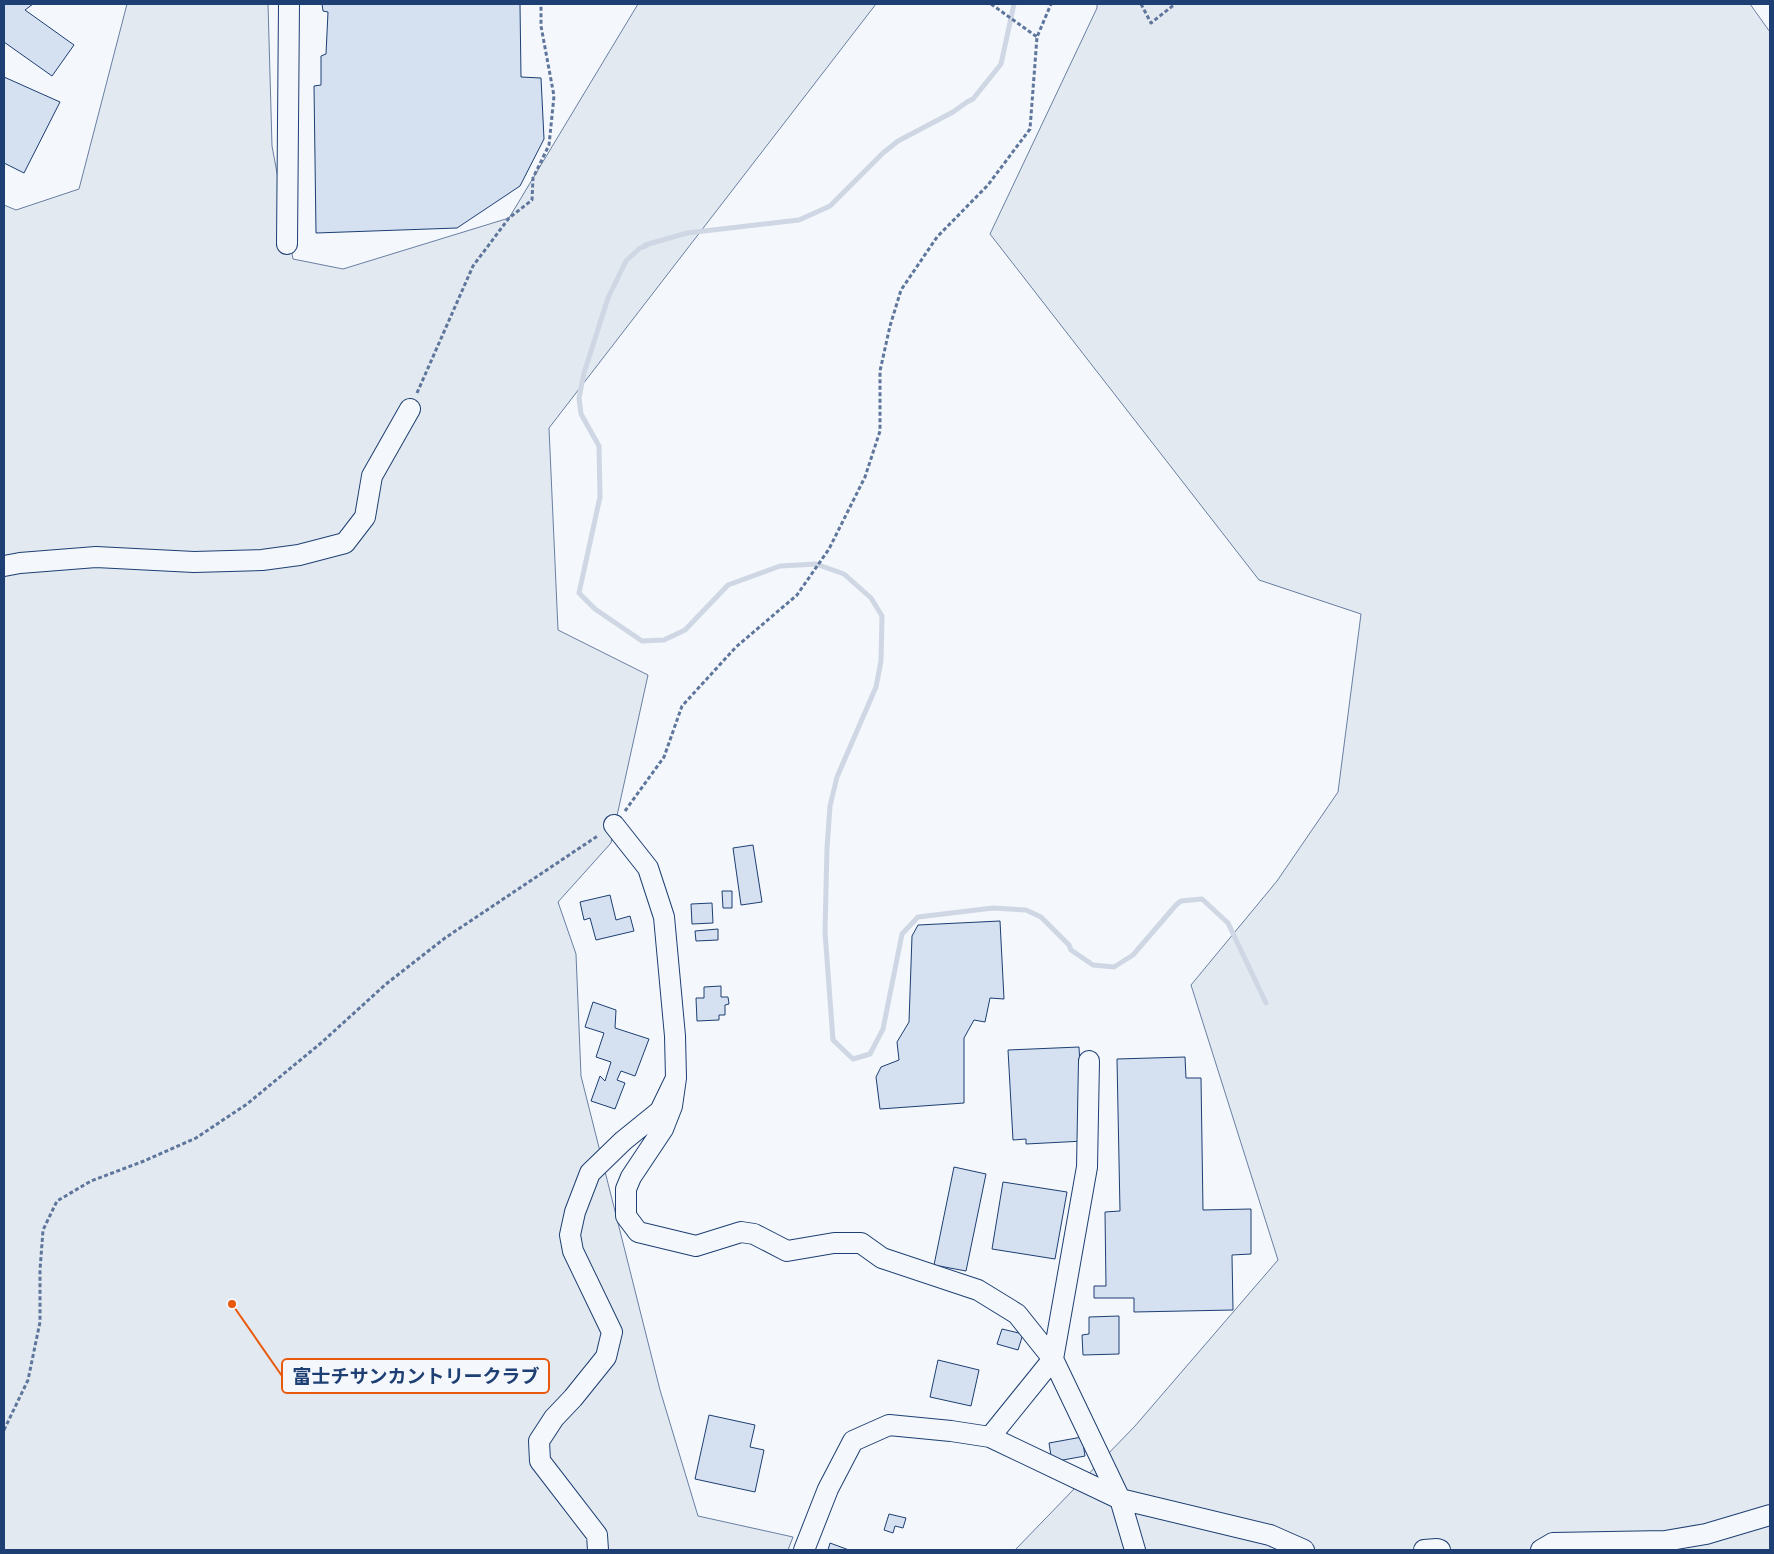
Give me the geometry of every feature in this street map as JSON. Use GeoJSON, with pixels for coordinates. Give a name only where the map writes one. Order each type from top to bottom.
{"type":"FeatureCollection","features":[{"type":"Feature","properties":{"kind":"street"},"geometry":{"type":"LineString","coordinates":[[287,244],[289,4]]}},
{"type":"Feature","properties":{"kind":"street"},"geometry":{"type":"LineString","coordinates":[[4,566],[96,557],[194,562],[262,560],[299,555],[345,543],[365,517],[372,476],[410,409]]}},
{"type":"Feature","properties":{"kind":"street"},"geometry":{"type":"LineString","coordinates":[[614,825],[648,868],[664,917],[675,1036],[676,1078],[672,1106],[663,1128],[626,1189],[626,1216],[638,1232],[696,1246],[741,1232],[754,1234],[787,1251],[834,1243],[861,1243],[882,1258],[978,1290],[1017,1314],[1053,1358],[1120,1499],[1135,1550]]}},
{"type":"Feature","properties":{"kind":"street"},"geometry":{"type":"LineString","coordinates":[[990,1437],[1053,1358],[1087,1167],[1089,1061]]}},
{"type":"Feature","properties":{"kind":"street"},"geometry":{"type":"LineString","coordinates":[[598,1550],[597,1535],[540,1461],[539,1441],[554,1418],[606,1357],[612,1332],[573,1251],[570,1235],[575,1212],[590,1174],[623,1141],[660,1111],[676,1078]]}},
{"type":"Feature","properties":{"kind":"street"},"geometry":{"type":"LineString","coordinates":[[804,1550],[828,1489],[853,1441],[889,1425],[990,1437],[1120,1499],[1270,1536],[1304,1550]]}},
{"type":"Feature","properties":{"kind":"street"},"geometry":{"type":"LineString","coordinates":[[1541,1550],[1552,1542],[1673,1540],[1706,1534],[1770,1515]]}},
{"type":"Feature","properties":{"kind":"street"},"geometry":{"type":"LineString","coordinates":[[1424,1550],[1440,1550]]}},
{"type":"Feature","properties":{"kind":"path"},"geometry":{"type":"LineString","coordinates":[[410,409],[473,266],[509,218],[532,200],[533,178],[549,145],[554,96],[540,26],[541,4]]}},
{"type":"Feature","properties":{"kind":"path"},"geometry":{"type":"LineString","coordinates":[[991,4],[1037,37]]}},
{"type":"Feature","properties":{"kind":"path"},"geometry":{"type":"LineString","coordinates":[[4,1430],[28,1380],[40,1322],[40,1270],[43,1230],[57,1201],[91,1181],[144,1161],[196,1138],[247,1104],[321,1043],[386,984],[445,938],[614,825],[664,757],[682,706],[736,646],[797,595],[829,549],[865,477],[880,431],[880,371],[890,326],[901,290],[936,237],[988,185],[1030,129],[1037,37],[1051,4]]}},
{"type":"Feature","properties":{"kind":"path"},"geometry":{"type":"LineString","coordinates":[[1141,4],[1151,23],[1175,4]]}},
{"type":"Feature","properties":{"kind":"shaded area"},"geometry":{"type":"Polygon","coordinates":[[[127,4],[268,4],[272,146],[293,259],[343,269],[509,218],[638,4],[876,4],[549,428],[558,630],[648,675],[611,843],[558,902],[576,954],[581,1076],[660,1390],[698,1516],[793,1537],[788,1550],[4,1550],[4,205],[16,210],[79,189],[127,4]]]}},
{"type":"Feature","properties":{"kind":"shaded area"},"geometry":{"type":"Polygon","coordinates":[[[1097,4],[1750,4],[1770,32],[1770,1550],[1015,1550],[1135,1426],[1278,1260],[1191,985],[1277,881],[1338,792],[1361,614],[1259,580],[990,234],[1097,8],[1097,4]]]}},
{"type":"Feature","properties":{"kind":"building"},"geometry":{"type":"Polygon","coordinates":[[[4,4],[33,4],[25,10],[74,45],[52,76],[4,42],[4,4]]]}},
{"type":"Feature","properties":{"kind":"building"},"geometry":{"type":"Polygon","coordinates":[[[322,4],[520,4],[521,77],[541,78],[544,139],[520,186],[457,228],[316,233],[314,86],[321,85],[321,56],[326,54],[328,12],[323,11],[322,4]]]}},
{"type":"Feature","properties":{"kind":"building"},"geometry":{"type":"Polygon","coordinates":[[[4,77],[60,102],[24,173],[4,163],[4,77]]]}},
{"type":"Feature","properties":{"kind":"building"},"geometry":{"type":"Polygon","coordinates":[[[753,845],[762,902],[741,905],[733,848],[753,845]]]}},
{"type":"Feature","properties":{"kind":"building"},"geometry":{"type":"Polygon","coordinates":[[[722,891],[732,891],[732,908],[723,908],[722,891]]]}},
{"type":"Feature","properties":{"kind":"building"},"geometry":{"type":"Polygon","coordinates":[[[610,895],[616,920],[630,916],[634,931],[596,940],[590,918],[584,920],[580,902],[610,895]]]}},
{"type":"Feature","properties":{"kind":"building"},"geometry":{"type":"Polygon","coordinates":[[[712,903],[713,923],[692,924],[691,904],[712,903]]]}},
{"type":"Feature","properties":{"kind":"building"},"geometry":{"type":"Polygon","coordinates":[[[1000,921],[1004,999],[990,998],[985,1022],[974,1020],[964,1038],[964,1103],[880,1109],[876,1077],[881,1067],[899,1060],[897,1042],[909,1022],[912,936],[918,925],[1000,921]]]}},
{"type":"Feature","properties":{"kind":"building"},"geometry":{"type":"Polygon","coordinates":[[[718,929],[718,940],[696,941],[695,931],[718,929]]]}},
{"type":"Feature","properties":{"kind":"building"},"geometry":{"type":"Polygon","coordinates":[[[721,986],[721,997],[728,997],[729,1004],[725,1005],[725,1015],[719,1015],[719,1020],[697,1021],[696,998],[704,998],[704,987],[721,986]]]}},
{"type":"Feature","properties":{"kind":"building"},"geometry":{"type":"Polygon","coordinates":[[[593,1002],[616,1010],[615,1028],[649,1039],[635,1076],[621,1071],[617,1080],[625,1083],[615,1109],[591,1101],[600,1076],[605,1081],[611,1062],[596,1057],[604,1033],[585,1027],[593,1002]]]}},
{"type":"Feature","properties":{"kind":"building"},"geometry":{"type":"Polygon","coordinates":[[[1079,1047],[1084,1141],[1026,1144],[1026,1139],[1013,1140],[1008,1050],[1079,1047]]]}},
{"type":"Feature","properties":{"kind":"building"},"geometry":{"type":"Polygon","coordinates":[[[1185,1057],[1186,1078],[1201,1078],[1203,1210],[1251,1209],[1251,1254],[1232,1255],[1233,1310],[1134,1312],[1134,1298],[1094,1298],[1094,1286],[1106,1286],[1105,1212],[1120,1211],[1117,1059],[1185,1057]]]}},
{"type":"Feature","properties":{"kind":"building"},"geometry":{"type":"Polygon","coordinates":[[[954,1167],[986,1174],[966,1271],[934,1265],[954,1167]]]}},
{"type":"Feature","properties":{"kind":"building"},"geometry":{"type":"Polygon","coordinates":[[[1003,1182],[1067,1192],[1055,1259],[992,1249],[1003,1182]]]}},
{"type":"Feature","properties":{"kind":"building"},"geometry":{"type":"Polygon","coordinates":[[[1119,1316],[1119,1354],[1083,1355],[1082,1335],[1089,1334],[1089,1317],[1119,1316]]]}},
{"type":"Feature","properties":{"kind":"building"},"geometry":{"type":"Polygon","coordinates":[[[1002,1329],[1023,1334],[1018,1350],[997,1344],[1002,1329]]]}},
{"type":"Feature","properties":{"kind":"building"},"geometry":{"type":"Polygon","coordinates":[[[938,1360],[979,1370],[971,1406],[930,1397],[938,1360]]]}},
{"type":"Feature","properties":{"kind":"building"},"geometry":{"type":"Polygon","coordinates":[[[709,1415],[755,1425],[750,1447],[764,1450],[755,1492],[695,1479],[709,1415]]]}},
{"type":"Feature","properties":{"kind":"building"},"geometry":{"type":"Polygon","coordinates":[[[1082,1437],[1085,1456],[1052,1462],[1049,1443],[1082,1437]]]}},
{"type":"Feature","properties":{"kind":"building"},"geometry":{"type":"Polygon","coordinates":[[[889,1514],[906,1518],[903,1528],[895,1526],[893,1533],[884,1530],[889,1514]]]}},
{"type":"Feature","properties":{"kind":"building"},"geometry":{"type":"Polygon","coordinates":[[[830,1543],[849,1550],[828,1550],[830,1543]]]}},
{"type":"Feature","properties":{"kind":"waterway"},"geometry":{"type":"LineString","coordinates":[[1014,4],[1001,64],[973,99],[953,112],[898,141],[883,153],[830,206],[799,220],[687,233],[645,245],[626,261],[608,298],[584,373],[579,398],[581,414],[599,446],[600,497],[579,593],[595,609],[642,641],[664,640],[685,630],[728,585],[780,566],[816,564],[844,574],[871,598],[882,616],[881,661],[876,687],[837,777],[830,806],[827,848],[825,932],[833,1040],[853,1059],[870,1054],[883,1029],[902,934],[918,917],[993,908],[1026,910],[1041,917],[1069,945],[1071,950],[1093,965],[1114,967],[1133,955],[1181,901],[1202,899],[1228,923],[1266,1003]]}},
{"type":"Feature","properties":{"kind":"place","name":"富士チサンカントリークラブ"},"geometry":{"type":"Point","coordinates":[232,1304]}}]}
